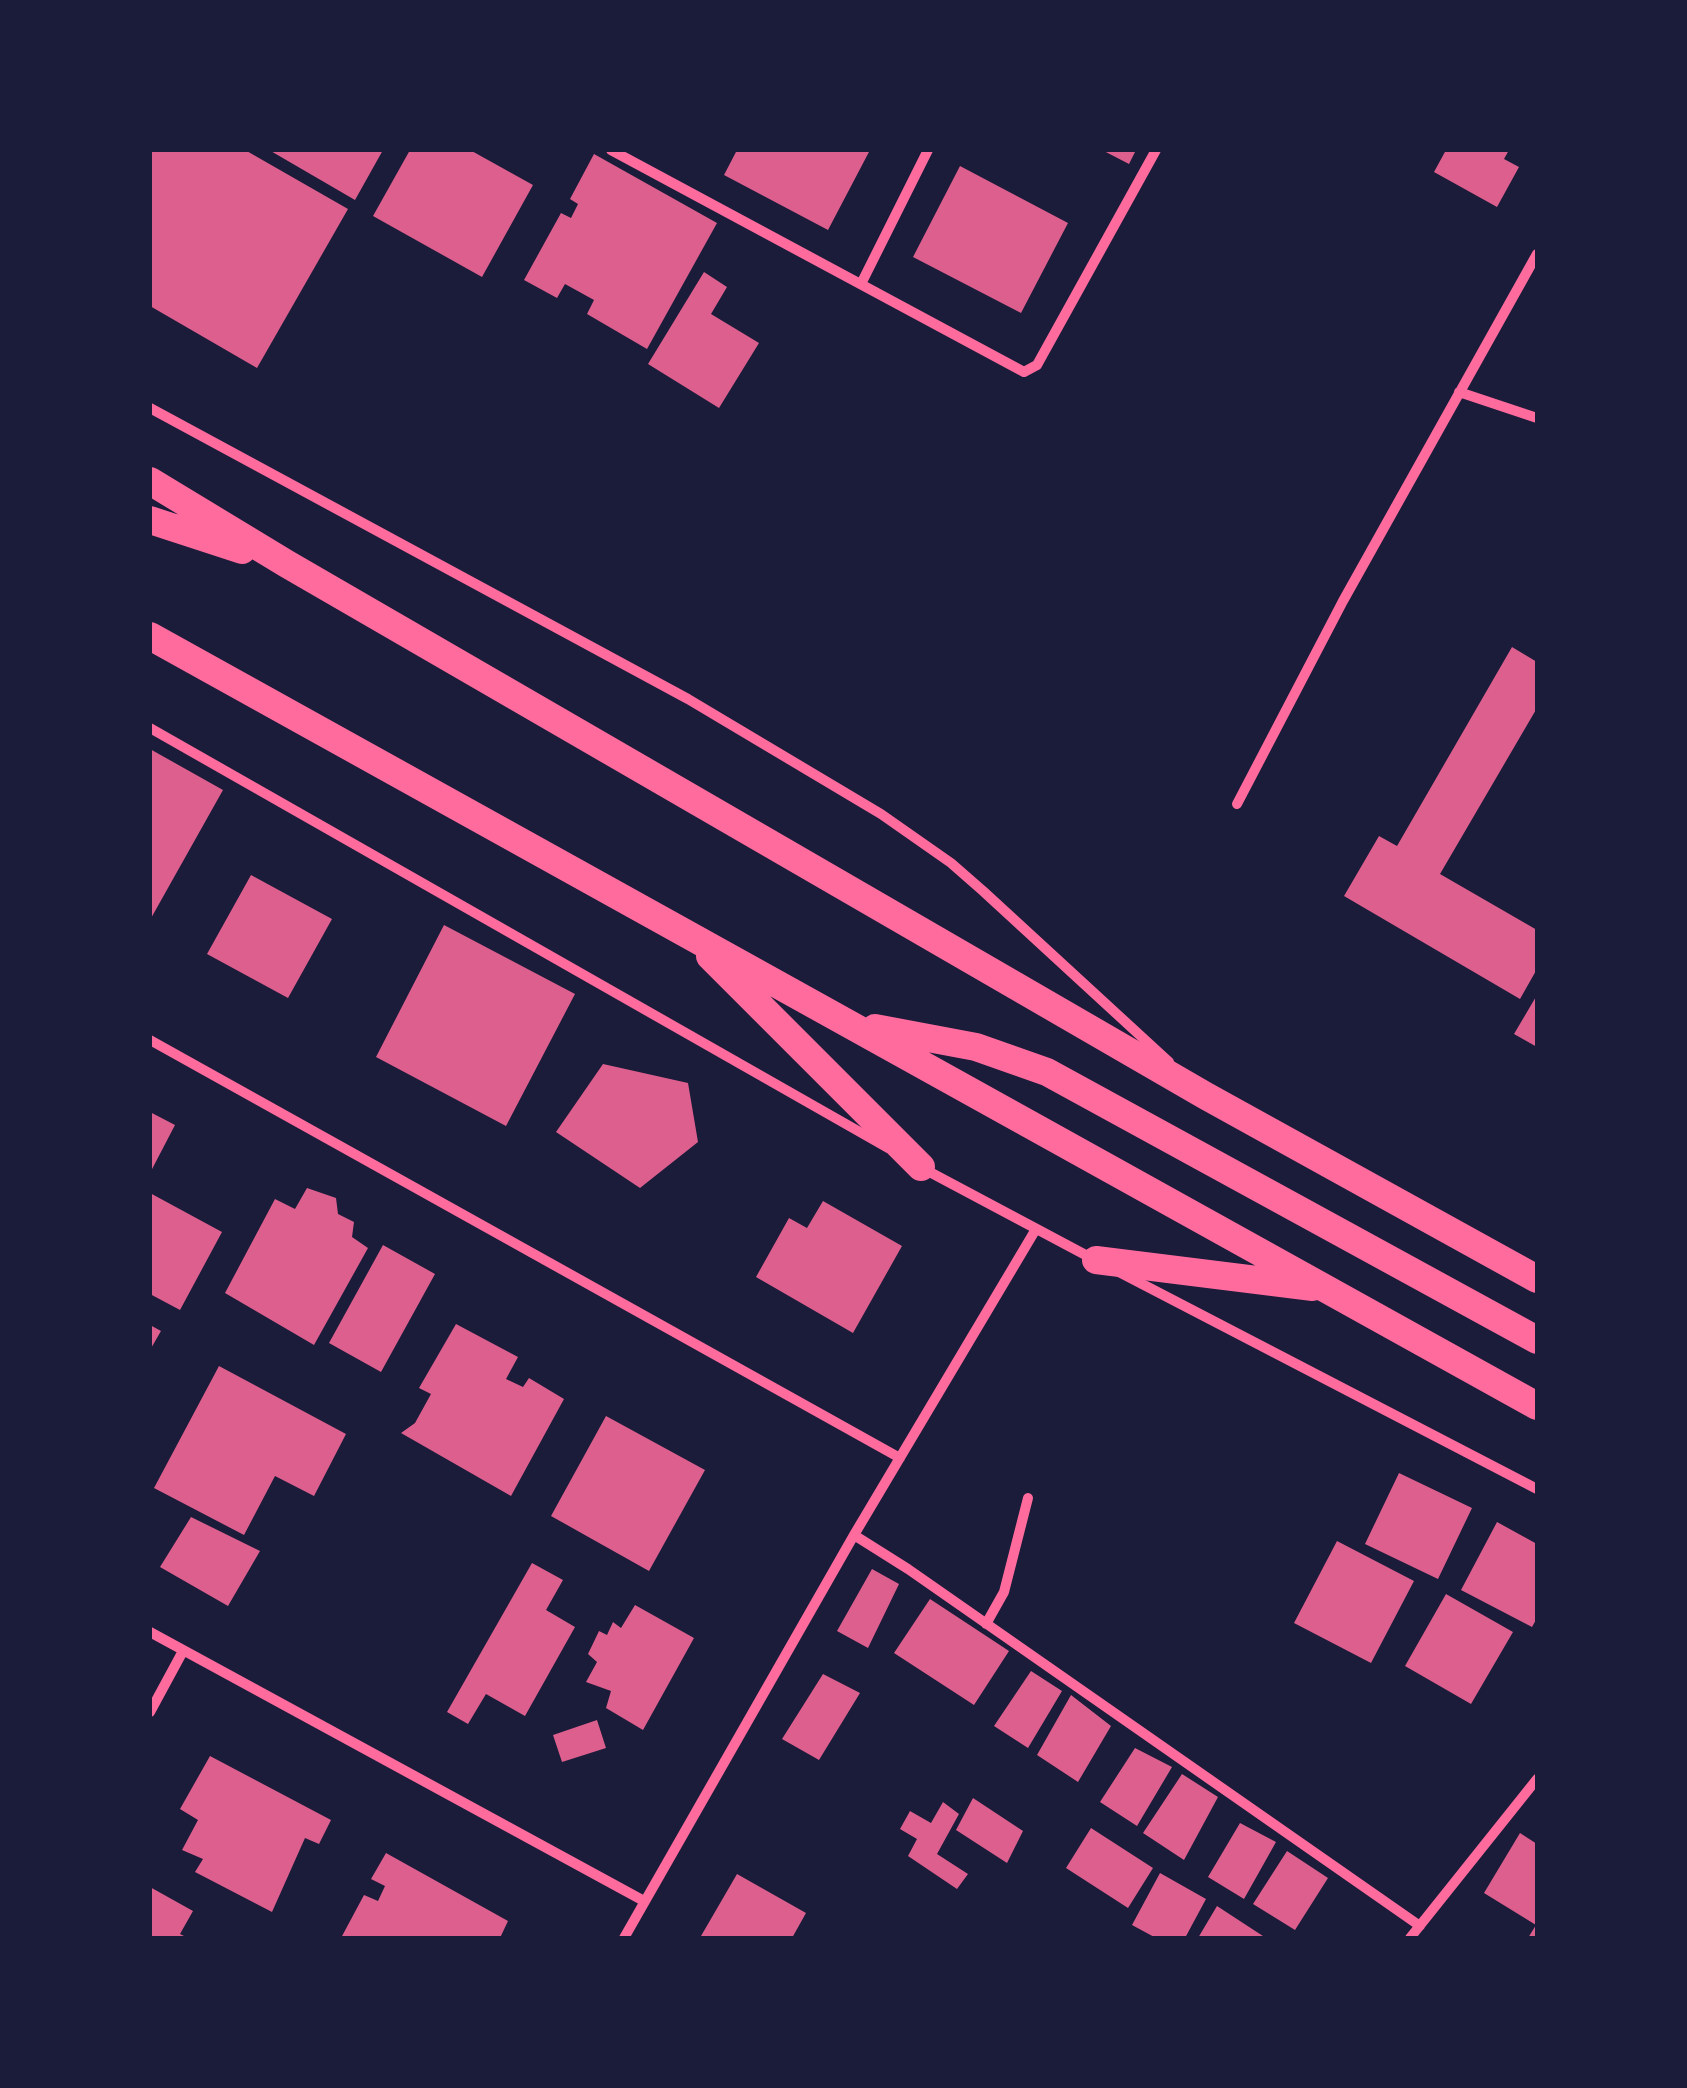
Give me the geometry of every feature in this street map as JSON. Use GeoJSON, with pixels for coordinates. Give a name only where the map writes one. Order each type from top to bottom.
{"type":"FeatureCollection","features":[{"type":"Feature","properties":{"kind":"highway"},"geometry":{"type":"LineString","coordinates":[[150,481],[1206,1096],[1537,1280]]}},
{"type":"Feature","properties":{"kind":"highway"},"geometry":{"type":"LineString","coordinates":[[150,520],[287,564]]}},
{"type":"Feature","properties":{"kind":"highway"},"geometry":{"type":"LineString","coordinates":[[150,636],[1537,1406]]}},
{"type":"Feature","properties":{"kind":"highway"},"geometry":{"type":"LineString","coordinates":[[688,934],[921,1168]]}},
{"type":"Feature","properties":{"kind":"highway"},"geometry":{"type":"LineString","coordinates":[[849,1023],[976,1048],[1047,1072],[1537,1340]]}},
{"type":"Feature","properties":{"kind":"highway"},"geometry":{"type":"LineString","coordinates":[[1096,1260],[1326,1288]]}},
{"type":"Feature","properties":{"kind":"street"},"geometry":{"type":"LineString","coordinates":[[611,150],[1016,370],[1031,370],[1037,365],[1156,150]]}},
{"type":"Feature","properties":{"kind":"street"},"geometry":{"type":"LineString","coordinates":[[861,284],[928,150]]}},
{"type":"Feature","properties":{"kind":"street"},"geometry":{"type":"LineString","coordinates":[[1237,804],[1343,601],[1537,254]]}},
{"type":"Feature","properties":{"kind":"street"},"geometry":{"type":"LineString","coordinates":[[1458,392],[1537,418]]}},
{"type":"Feature","properties":{"kind":"street"},"geometry":{"type":"LineString","coordinates":[[150,408],[688,699],[893,822],[984,890],[1206,1096]]}},
{"type":"Feature","properties":{"kind":"street"},"geometry":{"type":"LineString","coordinates":[[150,728],[921,1168],[1537,1489]]}},
{"type":"Feature","properties":{"kind":"street"},"geometry":{"type":"LineString","coordinates":[[150,1040],[900,1458]]}},
{"type":"Feature","properties":{"kind":"street"},"geometry":{"type":"LineString","coordinates":[[624,1938],[854,1534],[1036,1229]]}},
{"type":"Feature","properties":{"kind":"street"},"geometry":{"type":"LineString","coordinates":[[986,1624],[1004,1592],[1028,1498]]}},
{"type":"Feature","properties":{"kind":"street"},"geometry":{"type":"LineString","coordinates":[[854,1534],[1420,1926]]}},
{"type":"Feature","properties":{"kind":"street"},"geometry":{"type":"LineString","coordinates":[[150,1632],[644,1901]]}},
{"type":"Feature","properties":{"kind":"street"},"geometry":{"type":"LineString","coordinates":[[150,1712],[184,1650]]}},
{"type":"Feature","properties":{"kind":"street"},"geometry":{"type":"LineString","coordinates":[[1410,1938],[1537,1779]]}},
{"type":"Feature","properties":{"kind":"building"},"geometry":{"type":"Polygon","coordinates":[[[150,150],[245,150],[348,209],[257,368],[150,306],[150,150]]]}},
{"type":"Feature","properties":{"kind":"building"},"geometry":{"type":"Polygon","coordinates":[[[269,150],[383,150],[355,200],[269,150]]]}},
{"type":"Feature","properties":{"kind":"building"},"geometry":{"type":"Polygon","coordinates":[[[410,150],[470,150],[533,185],[482,277],[373,216],[410,150]]]}},
{"type":"Feature","properties":{"kind":"building"},"geometry":{"type":"Polygon","coordinates":[[[737,150],[870,150],[828,230],[724,175],[737,150]]]}},
{"type":"Feature","properties":{"kind":"building"},"geometry":{"type":"Polygon","coordinates":[[[1102,150],[1136,150],[1129,164],[1102,150]]]}},
{"type":"Feature","properties":{"kind":"building"},"geometry":{"type":"Polygon","coordinates":[[[1446,150],[1509,150],[1504,159],[1519,167],[1497,207],[1434,172],[1446,150]]]}},
{"type":"Feature","properties":{"kind":"building"},"geometry":{"type":"Polygon","coordinates":[[[594,154],[717,223],[647,349],[587,314],[594,300],[565,284],[557,298],[524,280],[561,213],[571,218],[578,204],[570,199],[594,154]]]}},
{"type":"Feature","properties":{"kind":"building"},"geometry":{"type":"Polygon","coordinates":[[[960,166],[1068,223],[1021,313],[913,257],[960,166]]]}},
{"type":"Feature","properties":{"kind":"building"},"geometry":{"type":"Polygon","coordinates":[[[704,272],[727,287],[711,314],[759,343],[719,408],[648,364],[704,272]]]}},
{"type":"Feature","properties":{"kind":"building"},"geometry":{"type":"Polygon","coordinates":[[[1512,647],[1537,662],[1537,708],[1440,874],[1537,930],[1537,969],[1520,999],[1344,896],[1379,836],[1397,846],[1512,647]]]}},
{"type":"Feature","properties":{"kind":"building"},"geometry":{"type":"Polygon","coordinates":[[[150,749],[223,790],[150,920],[150,749]]]}},
{"type":"Feature","properties":{"kind":"building"},"geometry":{"type":"Polygon","coordinates":[[[251,875],[332,919],[288,998],[207,954],[251,875]]]}},
{"type":"Feature","properties":{"kind":"building"},"geometry":{"type":"Polygon","coordinates":[[[444,925],[575,994],[506,1126],[376,1057],[444,925]]]}},
{"type":"Feature","properties":{"kind":"building"},"geometry":{"type":"Polygon","coordinates":[[[1537,995],[1537,1047],[1514,1034],[1537,995]]]}},
{"type":"Feature","properties":{"kind":"building"},"geometry":{"type":"Polygon","coordinates":[[[603,1064],[688,1083],[698,1142],[640,1188],[556,1132],[603,1064]]]}},
{"type":"Feature","properties":{"kind":"building"},"geometry":{"type":"Polygon","coordinates":[[[150,1112],[175,1125],[150,1173],[150,1112]]]}},
{"type":"Feature","properties":{"kind":"building"},"geometry":{"type":"Polygon","coordinates":[[[307,1188],[336,1198],[338,1214],[354,1222],[352,1237],[368,1248],[314,1345],[225,1293],[275,1199],[295,1209],[307,1188]]]}},
{"type":"Feature","properties":{"kind":"building"},"geometry":{"type":"Polygon","coordinates":[[[150,1193],[222,1232],[180,1310],[150,1294],[150,1193]]]}},
{"type":"Feature","properties":{"kind":"building"},"geometry":{"type":"Polygon","coordinates":[[[823,1201],[902,1246],[853,1333],[756,1277],[789,1218],[807,1228],[823,1201]]]}},
{"type":"Feature","properties":{"kind":"building"},"geometry":{"type":"Polygon","coordinates":[[[383,1245],[435,1274],[381,1372],[329,1343],[383,1245]]]}},
{"type":"Feature","properties":{"kind":"building"},"geometry":{"type":"Polygon","coordinates":[[[456,1324],[518,1357],[506,1379],[523,1387],[529,1378],[564,1399],[511,1496],[401,1433],[415,1423],[431,1394],[419,1388],[456,1324]]]}},
{"type":"Feature","properties":{"kind":"building"},"geometry":{"type":"Polygon","coordinates":[[[150,1325],[161,1331],[150,1350],[150,1325]]]}},
{"type":"Feature","properties":{"kind":"building"},"geometry":{"type":"Polygon","coordinates":[[[219,1366],[346,1434],[314,1496],[275,1476],[244,1535],[154,1488],[219,1366]]]}},
{"type":"Feature","properties":{"kind":"building"},"geometry":{"type":"Polygon","coordinates":[[[606,1416],[705,1470],[649,1571],[551,1516],[606,1416]]]}},
{"type":"Feature","properties":{"kind":"building"},"geometry":{"type":"Polygon","coordinates":[[[1399,1473],[1472,1508],[1438,1579],[1365,1544],[1399,1473]]]}},
{"type":"Feature","properties":{"kind":"building"},"geometry":{"type":"Polygon","coordinates":[[[191,1517],[260,1551],[228,1606],[160,1567],[191,1517]]]}},
{"type":"Feature","properties":{"kind":"building"},"geometry":{"type":"Polygon","coordinates":[[[1497,1522],[1537,1544],[1537,1618],[1532,1627],[1461,1590],[1497,1522]]]}},
{"type":"Feature","properties":{"kind":"building"},"geometry":{"type":"Polygon","coordinates":[[[1337,1541],[1414,1581],[1371,1663],[1294,1623],[1337,1541]]]}},
{"type":"Feature","properties":{"kind":"building"},"geometry":{"type":"Polygon","coordinates":[[[532,1563],[563,1580],[546,1610],[575,1627],[525,1716],[486,1694],[468,1724],[447,1712],[532,1563]]]}},
{"type":"Feature","properties":{"kind":"building"},"geometry":{"type":"Polygon","coordinates":[[[872,1569],[899,1584],[868,1648],[837,1631],[872,1569]]]}},
{"type":"Feature","properties":{"kind":"building"},"geometry":{"type":"Polygon","coordinates":[[[1446,1594],[1513,1632],[1471,1704],[1405,1666],[1446,1594]]]}},
{"type":"Feature","properties":{"kind":"building"},"geometry":{"type":"Polygon","coordinates":[[[930,1599],[1009,1651],[974,1705],[894,1653],[930,1599]]]}},
{"type":"Feature","properties":{"kind":"building"},"geometry":{"type":"Polygon","coordinates":[[[635,1605],[694,1638],[643,1730],[606,1708],[611,1691],[586,1682],[597,1662],[588,1654],[599,1631],[607,1635],[613,1622],[621,1628],[635,1605]]]}},
{"type":"Feature","properties":{"kind":"building"},"geometry":{"type":"Polygon","coordinates":[[[1031,1671],[1062,1691],[1028,1748],[994,1726],[1031,1671]]]}},
{"type":"Feature","properties":{"kind":"building"},"geometry":{"type":"Polygon","coordinates":[[[823,1674],[860,1693],[819,1760],[782,1739],[823,1674]]]}},
{"type":"Feature","properties":{"kind":"building"},"geometry":{"type":"Polygon","coordinates":[[[1071,1695],[1111,1726],[1078,1782],[1037,1755],[1071,1695]]]}},
{"type":"Feature","properties":{"kind":"building"},"geometry":{"type":"Polygon","coordinates":[[[597,1720],[606,1748],[562,1762],[553,1735],[597,1720]]]}},
{"type":"Feature","properties":{"kind":"building"},"geometry":{"type":"Polygon","coordinates":[[[1135,1748],[1172,1767],[1137,1826],[1100,1802],[1135,1748]]]}},
{"type":"Feature","properties":{"kind":"building"},"geometry":{"type":"Polygon","coordinates":[[[210,1756],[331,1820],[319,1844],[305,1838],[272,1912],[195,1872],[203,1859],[182,1850],[198,1820],[180,1809],[210,1756]]]}},
{"type":"Feature","properties":{"kind":"building"},"geometry":{"type":"Polygon","coordinates":[[[1182,1774],[1218,1797],[1184,1860],[1143,1833],[1182,1774]]]}},
{"type":"Feature","properties":{"kind":"building"},"geometry":{"type":"Polygon","coordinates":[[[973,1798],[1023,1831],[1007,1863],[956,1830],[973,1798]]]}},
{"type":"Feature","properties":{"kind":"building"},"geometry":{"type":"Polygon","coordinates":[[[943,1802],[959,1814],[937,1854],[968,1874],[957,1889],[908,1856],[917,1839],[900,1829],[910,1811],[931,1823],[943,1802]]]}},
{"type":"Feature","properties":{"kind":"building"},"geometry":{"type":"Polygon","coordinates":[[[1240,1823],[1276,1842],[1244,1899],[1208,1877],[1240,1823]]]}},
{"type":"Feature","properties":{"kind":"building"},"geometry":{"type":"Polygon","coordinates":[[[1091,1828],[1153,1868],[1128,1908],[1066,1868],[1091,1828]]]}},
{"type":"Feature","properties":{"kind":"building"},"geometry":{"type":"Polygon","coordinates":[[[1520,1833],[1537,1844],[1537,1938],[1528,1938],[1536,1925],[1484,1893],[1520,1833]]]}},
{"type":"Feature","properties":{"kind":"building"},"geometry":{"type":"Polygon","coordinates":[[[1287,1851],[1328,1878],[1295,1930],[1253,1904],[1287,1851]]]}},
{"type":"Feature","properties":{"kind":"building"},"geometry":{"type":"Polygon","coordinates":[[[386,1853],[508,1921],[500,1938],[341,1938],[364,1895],[378,1901],[385,1886],[371,1879],[386,1853]]]}},
{"type":"Feature","properties":{"kind":"building"},"geometry":{"type":"Polygon","coordinates":[[[1160,1873],[1206,1899],[1185,1938],[1156,1938],[1132,1925],[1160,1873]]]}},
{"type":"Feature","properties":{"kind":"building"},"geometry":{"type":"Polygon","coordinates":[[[737,1874],[806,1913],[792,1938],[701,1936],[737,1874]]]}},
{"type":"Feature","properties":{"kind":"building"},"geometry":{"type":"Polygon","coordinates":[[[150,1887],[193,1911],[180,1934],[188,1938],[150,1938],[150,1887]]]}},
{"type":"Feature","properties":{"kind":"building"},"geometry":{"type":"Polygon","coordinates":[[[1217,1906],[1266,1938],[1198,1938],[1217,1906]]]}}]}
